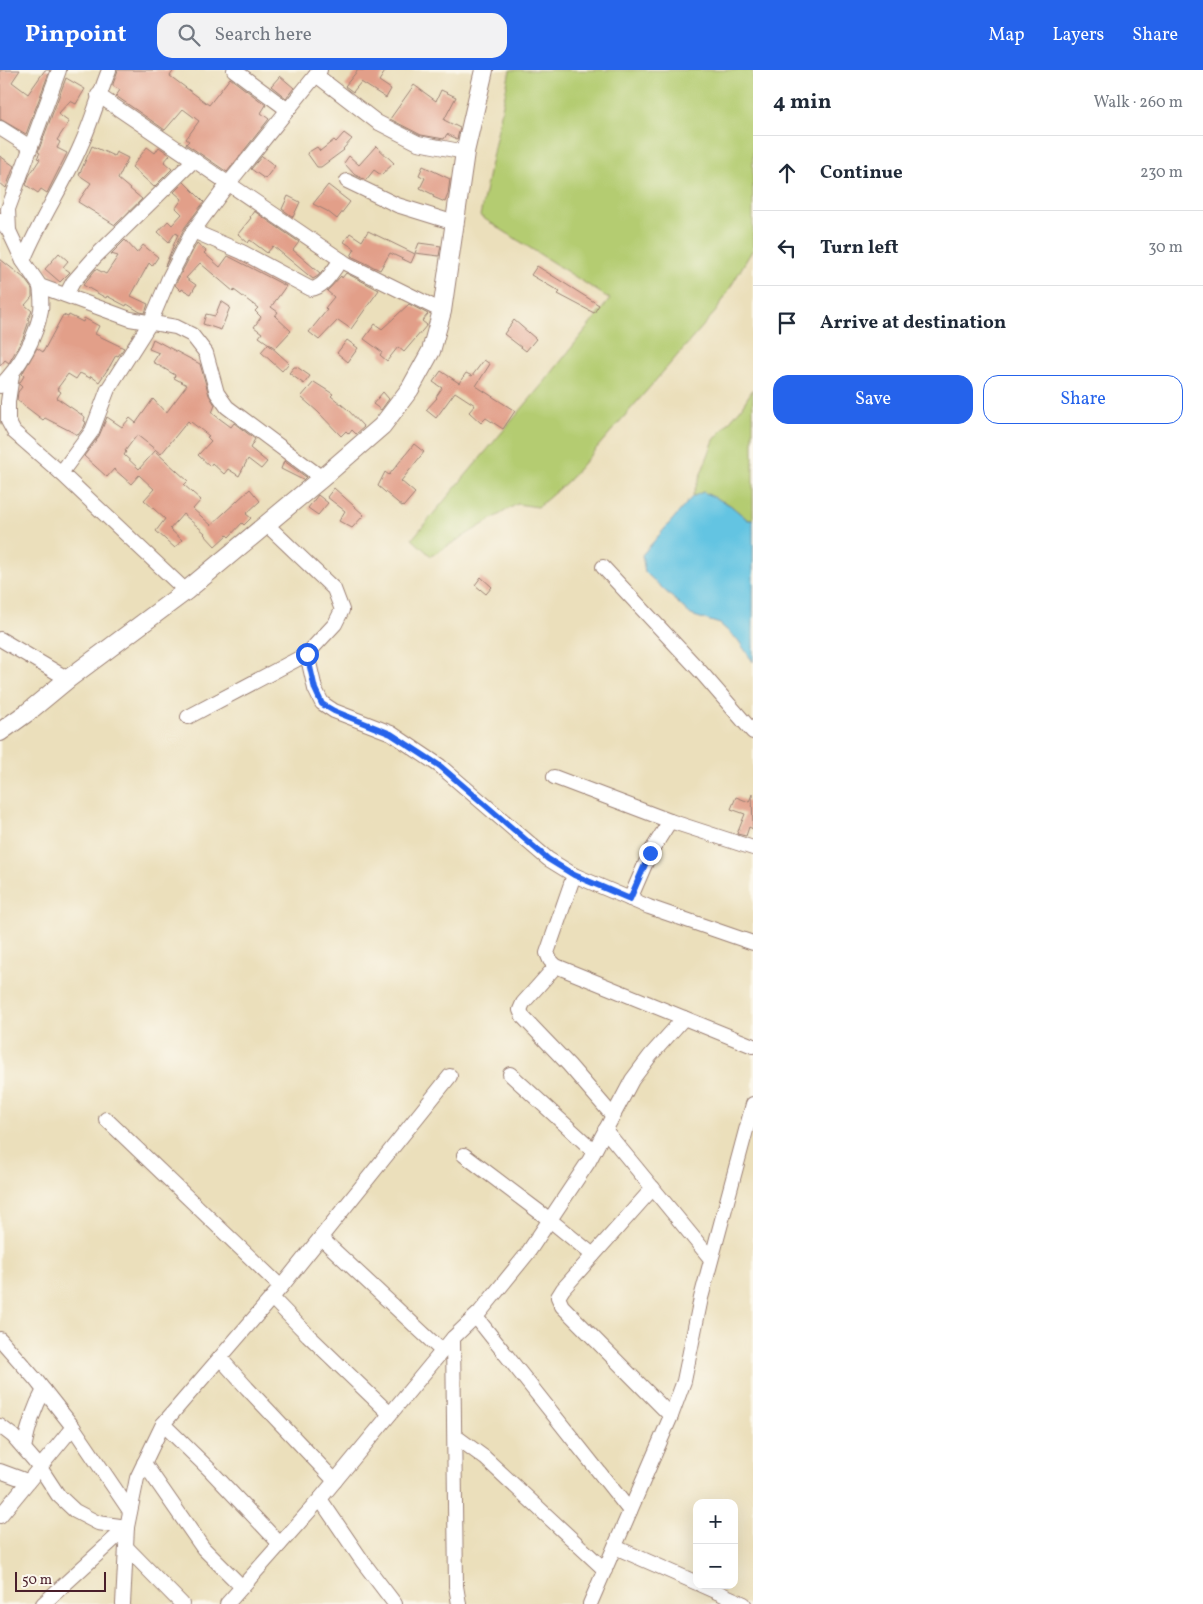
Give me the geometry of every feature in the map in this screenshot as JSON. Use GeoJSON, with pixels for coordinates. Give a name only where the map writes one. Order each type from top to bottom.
{"type":"FeatureCollection","features":[{"type":"Feature","properties":{"kind":"street"},"geometry":{"type":"LineString","coordinates":[[23,261],[82,144],[98,95],[109,70]]}},
{"type":"Feature","properties":{"kind":"street"},"geometry":{"type":"LineString","coordinates":[[234,70],[288,110]]}},
{"type":"Feature","properties":{"kind":"street"},"geometry":{"type":"LineString","coordinates":[[0,732],[186,591],[322,478],[382,426],[410,389],[431,351],[442,311],[465,152],[484,70]]}},
{"type":"Feature","properties":{"kind":"street"},"geometry":{"type":"LineString","coordinates":[[0,386],[12,374],[35,334],[41,308],[40,286],[23,261],[4,225],[56,71]]}},
{"type":"Feature","properties":{"kind":"street"},"geometry":{"type":"LineString","coordinates":[[61,474],[92,431],[108,389],[150,322],[168,278],[194,231],[228,184],[318,73],[377,122],[418,143],[465,152]]}},
{"type":"Feature","properties":{"kind":"street"},"geometry":{"type":"LineString","coordinates":[[98,95],[340,260],[442,311]]}},
{"type":"Feature","properties":{"kind":"street"},"geometry":{"type":"LineString","coordinates":[[0,128],[30,147]]}},
{"type":"Feature","properties":{"kind":"street"},"geometry":{"type":"LineString","coordinates":[[66,295],[73,282],[95,257],[194,160]]}},
{"type":"Feature","properties":{"kind":"street"},"geometry":{"type":"LineString","coordinates":[[347,181],[397,205],[455,223]]}},
{"type":"Feature","properties":{"kind":"street"},"geometry":{"type":"LineString","coordinates":[[194,231],[242,252],[310,289],[321,285],[340,260]]}},
{"type":"Feature","properties":{"kind":"street"},"geometry":{"type":"LineString","coordinates":[[40,286],[130,319],[176,327],[192,335],[206,353],[217,393],[227,407],[322,478]]}},
{"type":"Feature","properties":{"kind":"street"},"geometry":{"type":"LineString","coordinates":[[12,374],[8,402],[8,421],[14,432],[186,591]]}},
{"type":"Feature","properties":{"kind":"street"},"geometry":{"type":"LineString","coordinates":[[188,717],[307,654],[336,624],[342,610],[334,590],[266,524]]}},
{"type":"Feature","properties":{"kind":"street"},"geometry":{"type":"LineString","coordinates":[[603,567],[701,672],[753,732]]}},
{"type":"Feature","properties":{"kind":"street"},"geometry":{"type":"LineString","coordinates":[[0,639],[68,679]]}},
{"type":"Feature","properties":{"kind":"street"},"geometry":{"type":"LineString","coordinates":[[307,654],[315,689],[322,704],[334,711],[391,734],[440,766],[548,859],[574,875],[649,907],[753,943]]}},
{"type":"Feature","properties":{"kind":"street"},"geometry":{"type":"LineString","coordinates":[[554,777],[670,821],[753,848]]}},
{"type":"Feature","properties":{"kind":"street"},"geometry":{"type":"LineString","coordinates":[[630,899],[650,853],[670,821]]}},
{"type":"Feature","properties":{"kind":"street"},"geometry":{"type":"LineString","coordinates":[[574,875],[547,953],[550,960],[556,966],[753,1046]]}},
{"type":"Feature","properties":{"kind":"street"},"geometry":{"type":"LineString","coordinates":[[556,966],[523,1003],[520,1010],[523,1017],[612,1116]]}},
{"type":"Feature","properties":{"kind":"street"},"geometry":{"type":"LineString","coordinates":[[228,1604],[320,1499],[453,1338],[476,1317],[527,1254],[594,1151],[632,1080],[684,1018]]}},
{"type":"Feature","properties":{"kind":"street"},"geometry":{"type":"LineString","coordinates":[[510,1074],[594,1151]]}},
{"type":"Feature","properties":{"kind":"street"},"geometry":{"type":"LineString","coordinates":[[123,1604],[127,1527],[137,1478],[163,1424],[277,1292],[450,1076]]}},
{"type":"Feature","properties":{"kind":"street"},"geometry":{"type":"LineString","coordinates":[[590,1604],[671,1416],[684,1381],[701,1298],[753,1104]]}},
{"type":"Feature","properties":{"kind":"street"},"geometry":{"type":"LineString","coordinates":[[106,1120],[277,1292],[308,1335],[390,1414]]}},
{"type":"Feature","properties":{"kind":"street"},"geometry":{"type":"LineString","coordinates":[[605,1130],[711,1259]]}},
{"type":"Feature","properties":{"kind":"street"},"geometry":{"type":"LineString","coordinates":[[464,1155],[593,1255]]}},
{"type":"Feature","properties":{"kind":"street"},"geometry":{"type":"LineString","coordinates":[[653,1188],[558,1297],[562,1306],[671,1416]]}},
{"type":"Feature","properties":{"kind":"street"},"geometry":{"type":"LineString","coordinates":[[321,1238],[442,1351]]}},
{"type":"Feature","properties":{"kind":"street"},"geometry":{"type":"LineString","coordinates":[[476,1317],[630,1511]]}},
{"type":"Feature","properties":{"kind":"street"},"geometry":{"type":"LineString","coordinates":[[453,1338],[456,1586],[459,1604]]}},
{"type":"Feature","properties":{"kind":"street"},"geometry":{"type":"LineString","coordinates":[[0,1339],[44,1390],[72,1427],[130,1511]]}},
{"type":"Feature","properties":{"kind":"street"},"geometry":{"type":"LineString","coordinates":[[220,1358],[335,1481]]}},
{"type":"Feature","properties":{"kind":"street"},"geometry":{"type":"LineString","coordinates":[[24,1448],[29,1424],[44,1390]]}},
{"type":"Feature","properties":{"kind":"street"},"geometry":{"type":"LineString","coordinates":[[163,1424],[210,1470],[280,1544]]}},
{"type":"Feature","properties":{"kind":"street"},"geometry":{"type":"LineString","coordinates":[[0,1426],[24,1448],[39,1466],[58,1495],[75,1511],[98,1523],[127,1527]]}},
{"type":"Feature","properties":{"kind":"street"},"geometry":{"type":"LineString","coordinates":[[0,1516],[72,1427]]}},
{"type":"Feature","properties":{"kind":"street"},"geometry":{"type":"LineString","coordinates":[[455,1436],[486,1458],[605,1570]]}},
{"type":"Feature","properties":{"kind":"street"},"geometry":{"type":"LineString","coordinates":[[144,1463],[172,1507],[203,1548],[242,1587]]}},
{"type":"Feature","properties":{"kind":"street"},"geometry":{"type":"LineString","coordinates":[[0,1471],[27,1481]]}},
{"type":"Feature","properties":{"kind":"street"},"geometry":{"type":"LineString","coordinates":[[320,1499],[363,1562],[395,1604]]}},
{"type":"Feature","properties":{"kind":"street"},"geometry":{"type":"LineString","coordinates":[[43,1604],[127,1527]]}},
{"type":"Feature","properties":{"kind":"street"},"geometry":{"type":"LineString","coordinates":[[126,1547],[182,1604]]}},
{"type":"Feature","properties":{"kind":"street"},"geometry":{"type":"LineString","coordinates":[[615,1547],[693,1581]]}},
{"type":"Feature","properties":{"kind":"street"},"geometry":{"type":"LineString","coordinates":[[710,1589],[744,1604]]}},
{"type":"Feature","properties":{"kind":"green space"},"geometry":{"type":"Polygon","coordinates":[[[510,70],[753,70],[753,249],[717,310],[568,481],[538,507],[517,504],[431,556],[412,539],[546,380],[610,299],[480,216],[510,70]]]}},
{"type":"Feature","properties":{"kind":"green space"},"geometry":{"type":"Polygon","coordinates":[[[753,389],[753,520],[748,520],[730,505],[703,492],[692,497],[714,440],[741,408],[753,389]]]}},
{"type":"Feature","properties":{"kind":"water"},"geometry":{"type":"Polygon","coordinates":[[[703,492],[730,505],[748,520],[753,520],[753,662],[738,640],[720,624],[691,615],[645,572],[642,555],[692,497],[703,492]]]}},
{"type":"Feature","properties":{"kind":"building"},"geometry":{"type":"Polygon","coordinates":[[[0,70],[20,70],[12,82],[28,94],[45,70],[50,70],[26,134],[0,119],[0,70]]]}},
{"type":"Feature","properties":{"kind":"building"},"geometry":{"type":"Polygon","coordinates":[[[118,70],[174,70],[170,76],[209,105],[230,78],[266,105],[261,113],[269,119],[227,172],[186,144],[189,141],[186,139],[199,121],[183,109],[165,130],[116,96],[120,90],[113,86],[113,84],[118,70]]]}},
{"type":"Feature","properties":{"kind":"building"},"geometry":{"type":"Polygon","coordinates":[[[358,70],[386,70],[379,81],[391,89],[386,98],[361,82],[353,92],[345,86],[358,70]]]}},
{"type":"Feature","properties":{"kind":"building"},"geometry":{"type":"Polygon","coordinates":[[[280,76],[294,88],[286,98],[271,86],[280,76]]]}},
{"type":"Feature","properties":{"kind":"building"},"geometry":{"type":"Polygon","coordinates":[[[66,78],[85,89],[76,104],[70,101],[58,114],[69,122],[57,140],[60,142],[57,148],[67,153],[47,193],[41,189],[38,193],[26,185],[29,176],[40,159],[37,158],[40,153],[38,152],[66,78]]]}},
{"type":"Feature","properties":{"kind":"building"},"geometry":{"type":"Polygon","coordinates":[[[414,85],[436,101],[441,90],[456,97],[444,120],[460,128],[457,139],[447,134],[444,139],[421,135],[390,119],[414,85]]]}},
{"type":"Feature","properties":{"kind":"building"},"geometry":{"type":"Polygon","coordinates":[[[344,133],[352,139],[344,150],[321,167],[317,167],[307,153],[317,147],[320,151],[334,140],[336,142],[344,133]]]}},
{"type":"Feature","properties":{"kind":"building"},"geometry":{"type":"Polygon","coordinates":[[[92,146],[114,156],[116,152],[128,158],[118,179],[142,199],[115,225],[78,202],[91,183],[79,175],[92,146]]]}},
{"type":"Feature","properties":{"kind":"building"},"geometry":{"type":"Polygon","coordinates":[[[376,146],[394,163],[381,175],[374,170],[366,180],[355,175],[344,163],[349,156],[359,165],[376,146]]]}},
{"type":"Feature","properties":{"kind":"building"},"geometry":{"type":"Polygon","coordinates":[[[147,147],[155,153],[159,147],[170,155],[164,162],[172,169],[154,187],[132,167],[147,147]]]}},
{"type":"Feature","properties":{"kind":"building"},"geometry":{"type":"Polygon","coordinates":[[[0,156],[14,166],[6,188],[0,183],[0,156]]]}},
{"type":"Feature","properties":{"kind":"building"},"geometry":{"type":"Polygon","coordinates":[[[262,156],[275,166],[265,179],[251,169],[262,156]]]}},
{"type":"Feature","properties":{"kind":"building"},"geometry":{"type":"Polygon","coordinates":[[[423,166],[450,179],[445,202],[433,197],[434,195],[420,188],[425,178],[419,175],[423,166]]]}},
{"type":"Feature","properties":{"kind":"building"},"geometry":{"type":"Polygon","coordinates":[[[184,182],[204,202],[185,227],[165,266],[178,234],[175,233],[169,242],[158,232],[168,221],[172,225],[182,214],[176,208],[182,199],[174,192],[184,182]]]}},
{"type":"Feature","properties":{"kind":"building"},"geometry":{"type":"Polygon","coordinates":[[[328,185],[350,202],[337,219],[313,204],[328,185]]]}},
{"type":"Feature","properties":{"kind":"building"},"geometry":{"type":"Polygon","coordinates":[[[288,196],[300,202],[293,217],[282,209],[288,196]]]}},
{"type":"Feature","properties":{"kind":"building"},"geometry":{"type":"Polygon","coordinates":[[[254,211],[299,242],[293,250],[320,273],[323,270],[318,276],[313,279],[273,246],[267,253],[250,240],[248,243],[238,234],[251,218],[254,211]]]}},
{"type":"Feature","properties":{"kind":"building"},"geometry":{"type":"Polygon","coordinates":[[[368,231],[415,254],[411,263],[390,253],[380,270],[351,256],[355,249],[344,242],[350,233],[362,241],[368,231]]]}},
{"type":"Feature","properties":{"kind":"building"},"geometry":{"type":"Polygon","coordinates":[[[125,240],[137,253],[143,245],[158,257],[152,266],[149,263],[131,296],[148,304],[145,313],[107,296],[106,298],[83,285],[96,269],[106,274],[118,256],[111,254],[125,240]]]}},
{"type":"Feature","properties":{"kind":"building"},"geometry":{"type":"Polygon","coordinates":[[[197,243],[206,251],[204,253],[220,267],[228,256],[286,286],[271,307],[278,312],[275,316],[291,331],[275,348],[259,337],[262,333],[254,327],[261,317],[255,311],[258,308],[234,290],[234,292],[200,263],[186,278],[196,285],[191,294],[182,289],[181,291],[175,285],[197,243]]]}},
{"type":"Feature","properties":{"kind":"building"},"geometry":{"type":"Polygon","coordinates":[[[419,243],[441,246],[439,256],[415,253],[419,243]]]}},
{"type":"Feature","properties":{"kind":"building"},"geometry":{"type":"Polygon","coordinates":[[[59,253],[68,261],[63,267],[70,272],[60,282],[45,269],[59,253]]]}},
{"type":"Feature","properties":{"kind":"building"},"geometry":{"type":"Polygon","coordinates":[[[0,259],[24,278],[32,289],[32,297],[25,305],[32,311],[23,338],[9,363],[5,360],[0,366],[0,259]]]}},
{"type":"Feature","properties":{"kind":"building"},"geometry":{"type":"Polygon","coordinates":[[[537,266],[599,305],[594,313],[558,294],[560,292],[531,275],[537,266]]]}},
{"type":"Feature","properties":{"kind":"building"},"geometry":{"type":"Polygon","coordinates":[[[346,273],[379,290],[351,329],[338,320],[319,340],[309,332],[327,310],[325,308],[334,297],[327,291],[346,273]]]}},
{"type":"Feature","properties":{"kind":"building"},"geometry":{"type":"Polygon","coordinates":[[[221,301],[230,307],[221,330],[203,324],[206,314],[215,316],[221,301]]]}},
{"type":"Feature","properties":{"kind":"building"},"geometry":{"type":"Polygon","coordinates":[[[409,304],[428,314],[422,321],[427,325],[404,352],[398,347],[387,361],[380,355],[382,352],[364,339],[375,324],[382,329],[409,304]]]}},
{"type":"Feature","properties":{"kind":"building"},"geometry":{"type":"Polygon","coordinates":[[[63,315],[68,317],[69,315],[83,322],[84,318],[99,326],[95,334],[124,348],[118,356],[116,355],[99,382],[91,376],[90,378],[80,373],[76,379],[68,374],[57,389],[61,392],[57,398],[85,417],[84,421],[86,422],[78,435],[45,418],[43,420],[17,400],[18,392],[22,387],[19,384],[24,376],[22,374],[37,348],[43,352],[63,315]]]}},
{"type":"Feature","properties":{"kind":"building"},"geometry":{"type":"Polygon","coordinates":[[[514,320],[536,339],[526,351],[504,334],[514,320]]]}},
{"type":"Feature","properties":{"kind":"building"},"geometry":{"type":"Polygon","coordinates":[[[153,339],[200,364],[209,395],[215,405],[212,413],[231,427],[234,423],[255,439],[250,448],[267,462],[261,469],[248,459],[239,476],[228,469],[224,474],[212,463],[210,466],[198,455],[211,441],[207,437],[209,436],[188,421],[161,454],[137,435],[125,451],[124,455],[139,469],[155,451],[188,481],[184,485],[201,500],[193,509],[211,525],[250,489],[260,501],[246,514],[251,518],[244,525],[242,523],[229,537],[227,535],[215,546],[205,533],[183,514],[170,529],[182,540],[175,548],[156,531],[165,519],[144,500],[154,489],[139,475],[131,484],[114,469],[107,477],[84,456],[99,436],[107,417],[122,427],[130,418],[136,423],[153,399],[166,413],[187,385],[174,378],[175,375],[153,362],[159,353],[149,349],[153,339]]]}},
{"type":"Feature","properties":{"kind":"building"},"geometry":{"type":"Polygon","coordinates":[[[347,340],[358,348],[348,362],[337,353],[347,340]]]}},
{"type":"Feature","properties":{"kind":"building"},"geometry":{"type":"Polygon","coordinates":[[[268,344],[289,363],[282,371],[261,352],[268,344]]]}},
{"type":"Feature","properties":{"kind":"building"},"geometry":{"type":"Polygon","coordinates":[[[484,360],[490,364],[476,386],[515,411],[503,429],[486,418],[481,423],[469,412],[475,405],[455,392],[436,418],[426,410],[437,398],[442,388],[433,382],[441,371],[459,383],[466,373],[472,376],[484,360]]]}},
{"type":"Feature","properties":{"kind":"building"},"geometry":{"type":"Polygon","coordinates":[[[294,367],[310,376],[304,384],[289,373],[294,367]]]}},
{"type":"Feature","properties":{"kind":"building"},"geometry":{"type":"Polygon","coordinates":[[[314,382],[333,394],[331,396],[364,427],[356,434],[352,430],[349,434],[346,431],[341,436],[301,397],[314,382]]]}},
{"type":"Feature","properties":{"kind":"building"},"geometry":{"type":"Polygon","coordinates":[[[383,392],[389,399],[381,410],[373,404],[383,392]]]}},
{"type":"Feature","properties":{"kind":"building"},"geometry":{"type":"Polygon","coordinates":[[[414,444],[424,452],[401,481],[415,493],[403,507],[378,486],[385,472],[389,475],[414,444]]]}},
{"type":"Feature","properties":{"kind":"building"},"geometry":{"type":"Polygon","coordinates":[[[284,461],[306,477],[303,480],[281,469],[284,461]]]}},
{"type":"Feature","properties":{"kind":"building"},"geometry":{"type":"Polygon","coordinates":[[[334,488],[364,515],[352,528],[339,521],[345,511],[327,497],[334,488]]]}},
{"type":"Feature","properties":{"kind":"building"},"geometry":{"type":"Polygon","coordinates":[[[318,495],[328,503],[318,515],[308,508],[318,495]]]}},
{"type":"Feature","properties":{"kind":"building"},"geometry":{"type":"Polygon","coordinates":[[[481,577],[492,587],[486,594],[475,585],[481,577]]]}},
{"type":"Feature","properties":{"kind":"building"},"geometry":{"type":"Polygon","coordinates":[[[752,794],[753,829],[749,827],[746,836],[737,834],[745,814],[731,809],[736,797],[749,802],[752,794]]]}},
{"type":"Feature","properties":{"kind":"route"},"geometry":{"type":"LineString","coordinates":[[307,654],[315,689],[322,704],[350,718],[365,722],[391,734],[440,766],[548,859],[574,875],[630,899],[650,853]]}}]}
